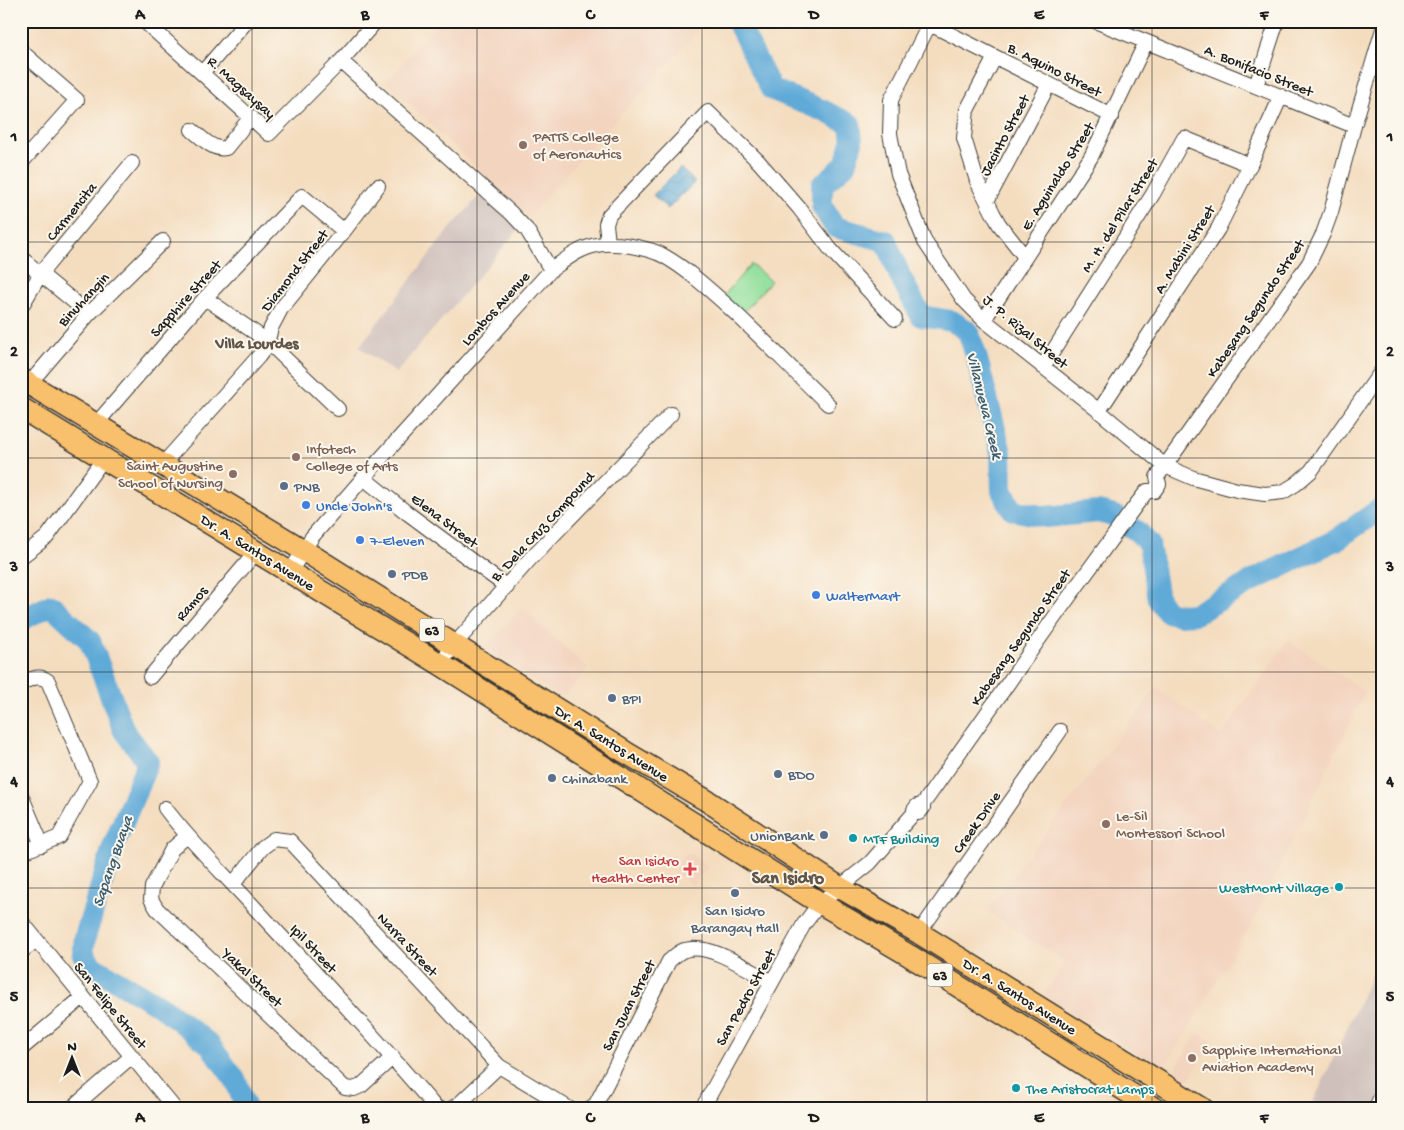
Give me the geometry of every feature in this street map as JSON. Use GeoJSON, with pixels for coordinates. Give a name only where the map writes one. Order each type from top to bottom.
{"type":"FeatureCollection","features":[{"type":"Feature","properties":{"kind":"main road","name":"Dr. A. Santos Avenue"},"geometry":{"type":"LineString","coordinates":[[25,381],[303,550],[415,621],[456,644],[625,752],[709,802],[839,887],[919,933],[1203,1109]]}},
{"type":"Feature","properties":{"kind":"main road","name":"Dr. A. Santos Avenue"},"geometry":{"type":"LineString","coordinates":[[21,408],[440,664],[820,903],[910,956],[1155,1109]]}},
{"type":"Feature","properties":{"kind":"street","name":"R. Magsaysay"},"geometry":{"type":"LineString","coordinates":[[144,21],[269,134],[341,61],[376,21]]}},
{"type":"Feature","properties":{"kind":"street"},"geometry":{"type":"LineString","coordinates":[[202,73],[247,21]]}},
{"type":"Feature","properties":{"kind":"street","name":"A. Bonifacio Street"},"geometry":{"type":"LineString","coordinates":[[1095,21],[1354,126]]}},
{"type":"Feature","properties":{"kind":"street"},"geometry":{"type":"LineString","coordinates":[[1256,86],[1277,21]]}},
{"type":"Feature","properties":{"kind":"street","name":"B. Aquino Street"},"geometry":{"type":"LineString","coordinates":[[930,22],[1112,116]]}},
{"type":"Feature","properties":{"kind":"street","name":"J. P. Rizal Street"},"geometry":{"type":"LineString","coordinates":[[930,22],[891,100],[890,134],[898,174],[926,242],[964,300],[984,320],[1099,411],[1161,472],[1193,478],[1237,490],[1265,494],[1283,492],[1296,484],[1310,471],[1383,369]]}},
{"type":"Feature","properties":{"kind":"street","name":"Kabesang Segundo Street"},"geometry":{"type":"LineString","coordinates":[[820,903],[870,863],[919,809],[1136,505],[1147,491],[1154,490],[1158,484],[1161,472],[1309,263],[1332,212],[1354,126],[1383,29]]}},
{"type":"Feature","properties":{"kind":"street","name":"E. Aguinaldo Street"},"geometry":{"type":"LineString","coordinates":[[984,320],[1091,157],[1146,42]]}},
{"type":"Feature","properties":{"kind":"street"},"geometry":{"type":"LineString","coordinates":[[21,51],[78,100],[21,164]]}},
{"type":"Feature","properties":{"kind":"street"},"geometry":{"type":"LineString","coordinates":[[995,57],[967,110],[964,138],[978,181],[987,201],[999,224],[1025,257]]}},
{"type":"Feature","properties":{"kind":"street","name":"Lombos Avenue"},"geometry":{"type":"LineString","coordinates":[[290,572],[312,538],[364,477],[551,270],[527,230],[511,213],[341,61]]}},
{"type":"Feature","properties":{"kind":"street","name":"Jacinto Street"},"geometry":{"type":"LineString","coordinates":[[987,201],[1049,84]]}},
{"type":"Feature","properties":{"kind":"street","name":"A. Mabini Street"},"geometry":{"type":"LineString","coordinates":[[1099,411],[1218,229],[1250,165],[1281,96]]}},
{"type":"Feature","properties":{"kind":"street"},"geometry":{"type":"LineString","coordinates":[[608,243],[606,224],[609,215],[708,112],[759,162],[799,208],[831,250],[895,319]]}},
{"type":"Feature","properties":{"kind":"street"},"geometry":{"type":"LineString","coordinates":[[192,130],[212,146],[222,149],[226,148],[251,117]]}},
{"type":"Feature","properties":{"kind":"street","name":"M. H. del Pilar Street"},"geometry":{"type":"LineString","coordinates":[[1042,367],[1153,194],[1184,138],[1250,165]]}},
{"type":"Feature","properties":{"kind":"street","name":"Carmencita"},"geometry":{"type":"LineString","coordinates":[[21,308],[41,274],[132,163]]}},
{"type":"Feature","properties":{"kind":"street","name":"Diamond Street"},"geometry":{"type":"LineString","coordinates":[[162,465],[266,347],[271,328],[281,309],[378,186]]}},
{"type":"Feature","properties":{"kind":"street","name":"Sapphire Street"},"geometry":{"type":"LineString","coordinates":[[96,424],[205,298],[302,196],[344,231]]}},
{"type":"Feature","properties":{"kind":"street","name":"Binuhangin"},"geometry":{"type":"LineString","coordinates":[[25,381],[163,240]]}},
{"type":"Feature","properties":{"kind":"street"},"geometry":{"type":"LineString","coordinates":[[551,270],[580,251],[608,243],[662,254],[687,271],[756,332],[828,404]]}},
{"type":"Feature","properties":{"kind":"street"},"geometry":{"type":"LineString","coordinates":[[21,258],[89,314]]}},
{"type":"Feature","properties":{"kind":"street"},"geometry":{"type":"LineString","coordinates":[[205,298],[267,341],[338,409]]}},
{"type":"Feature","properties":{"kind":"street","name":"B. Dela Cruz Compound"},"geometry":{"type":"LineString","coordinates":[[440,664],[530,559],[671,414]]}},
{"type":"Feature","properties":{"kind":"street"},"geometry":{"type":"LineString","coordinates":[[21,557],[47,537],[104,458]]}},
{"type":"Feature","properties":{"kind":"street","name":"Elena Street"},"geometry":{"type":"LineString","coordinates":[[364,477],[370,484],[507,587]]}},
{"type":"Feature","properties":{"kind":"street","name":"Ramos"},"geometry":{"type":"LineString","coordinates":[[150,676],[257,551]]}},
{"type":"Feature","properties":{"kind":"street"},"geometry":{"type":"LineString","coordinates":[[21,683],[36,677],[43,677],[48,681],[90,781],[59,837],[21,853]]}},
{"type":"Feature","properties":{"kind":"street","name":"Creek Drive"},"geometry":{"type":"LineString","coordinates":[[919,933],[1060,730]]}},
{"type":"Feature","properties":{"kind":"street"},"geometry":{"type":"LineString","coordinates":[[21,795],[42,845]]}},
{"type":"Feature","properties":{"kind":"street","name":"Ipil Street"},"geometry":{"type":"LineString","coordinates":[[165,808],[187,836],[393,1057],[435,1107],[440,1109]]}},
{"type":"Feature","properties":{"kind":"street","name":"Yakal Street"},"geometry":{"type":"LineString","coordinates":[[187,836],[172,849],[152,887],[151,899],[157,909],[345,1088],[354,1089],[361,1086],[393,1057]]}},
{"type":"Feature","properties":{"kind":"street","name":"Narra Street"},"geometry":{"type":"LineString","coordinates":[[233,884],[263,847],[274,838],[290,841],[499,1066],[570,1109]]}},
{"type":"Feature","properties":{"kind":"street","name":"San Pedro Street"},"geometry":{"type":"LineString","coordinates":[[702,1109],[804,924],[820,903]]}},
{"type":"Feature","properties":{"kind":"street","name":"San Felipe Street"},"geometry":{"type":"LineString","coordinates":[[21,921],[175,1109]]}},
{"type":"Feature","properties":{"kind":"street"},"geometry":{"type":"LineString","coordinates":[[21,952],[36,940]]}},
{"type":"Feature","properties":{"kind":"street","name":"San Juan Street"},"geometry":{"type":"LineString","coordinates":[[589,1109],[596,1104],[669,961],[684,950],[701,949],[720,954],[772,982]]}},
{"type":"Feature","properties":{"kind":"street"},"geometry":{"type":"LineString","coordinates":[[21,1049],[84,997]]}},
{"type":"Feature","properties":{"kind":"street"},"geometry":{"type":"LineString","coordinates":[[71,1109],[132,1056]]}},
{"type":"Feature","properties":{"kind":"street"},"geometry":{"type":"LineString","coordinates":[[451,1109],[459,1104],[499,1066]]}},
{"type":"Feature","properties":{"kind":"street"},"geometry":{"type":"LineString","coordinates":[[1375,1109],[1383,1093]]}},
{"type":"Feature","properties":{"kind":"shaded area","name":"PATTS College of Aeronautics"},"geometry":{"type":"Polygon","coordinates":[[[439,21],[707,21],[529,217],[386,82],[439,21]]]}},
{"type":"Feature","properties":{"kind":"shaded area"},"geometry":{"type":"Polygon","coordinates":[[[480,195],[519,229],[396,373],[359,347],[447,232],[480,195]]]}},
{"type":"Feature","properties":{"kind":"shaded area"},"geometry":{"type":"Polygon","coordinates":[[[522,608],[588,668],[563,698],[482,649],[522,608]]]}},
{"type":"Feature","properties":{"kind":"shaded area"},"geometry":{"type":"Polygon","coordinates":[[[1288,640],[1365,692],[1254,920],[1163,1070],[1043,995],[1066,962],[986,911],[1156,688],[1221,736],[1288,640]]]}},
{"type":"Feature","properties":{"kind":"shaded area","name":"San Isidro Health Center"},"geometry":{"type":"Polygon","coordinates":[[[687,852],[708,866],[693,886],[673,871],[687,852]]]}},
{"type":"Feature","properties":{"kind":"shaded area"},"geometry":{"type":"Polygon","coordinates":[[[1383,948],[1383,1109],[1310,1109],[1365,989],[1383,948]]]}},
{"type":"Feature","properties":{"kind":"shaded area","name":"Sapphire International Aviation Academy"},"geometry":{"type":"Polygon","coordinates":[[[1198,1032],[1212,1041],[1186,1084],[1172,1075],[1198,1032]]]}},
{"type":"Feature","properties":{"kind":"green space"},"geometry":{"type":"Polygon","coordinates":[[[751,264],[771,281],[740,316],[721,299],[751,264]]]}},
{"type":"Feature","properties":{"kind":"water"},"geometry":{"type":"Polygon","coordinates":[[[680,168],[695,182],[668,209],[653,195],[680,168]]]}},
{"type":"Feature","properties":{"kind":"waterway","name":"Villanueva Creek"},"geometry":{"type":"LineString","coordinates":[[737,21],[771,89],[850,124],[852,142],[845,165],[822,185],[822,206],[835,227],[886,241],[900,276],[921,316],[952,321],[968,331],[1001,453],[1002,491],[1013,510],[1046,517],[1098,512],[1114,516],[1137,531],[1149,544],[1158,599],[1167,612],[1181,615],[1195,614],[1258,578],[1336,540],[1383,507]]}},
{"type":"Feature","properties":{"kind":"waterway","name":"Sapang Buaya"},"geometry":{"type":"LineString","coordinates":[[21,620],[51,605],[90,641],[124,731],[148,762],[113,847],[85,937],[83,954],[93,967],[162,1007],[209,1044],[236,1081],[246,1109]]}},
{"type":"Feature","properties":{"kind":"place","name":"PATTS College of Aeronautics"},"geometry":{"type":"Point","coordinates":[523,145]}},
{"type":"Feature","properties":{"kind":"place","name":"Infotech College of Arts"},"geometry":{"type":"Point","coordinates":[296,457]}},
{"type":"Feature","properties":{"kind":"place","name":"Saint Augustine School of Nursing"},"geometry":{"type":"Point","coordinates":[233,474]}},
{"type":"Feature","properties":{"kind":"place","name":"PNB"},"geometry":{"type":"Point","coordinates":[284,486]}},
{"type":"Feature","properties":{"kind":"place","name":"Uncle John's"},"geometry":{"type":"Point","coordinates":[306,505]}},
{"type":"Feature","properties":{"kind":"place","name":"7-Eleven"},"geometry":{"type":"Point","coordinates":[360,540]}},
{"type":"Feature","properties":{"kind":"place","name":"PDB"},"geometry":{"type":"Point","coordinates":[392,574]}},
{"type":"Feature","properties":{"kind":"place","name":"WalterMart"},"geometry":{"type":"Point","coordinates":[816,595]}},
{"type":"Feature","properties":{"kind":"place","name":"BPI"},"geometry":{"type":"Point","coordinates":[612,698]}},
{"type":"Feature","properties":{"kind":"place","name":"BDO"},"geometry":{"type":"Point","coordinates":[778,774]}},
{"type":"Feature","properties":{"kind":"place","name":"Chinabank"},"geometry":{"type":"Point","coordinates":[552,778]}},
{"type":"Feature","properties":{"kind":"place","name":"Le-Sil Montessori School"},"geometry":{"type":"Point","coordinates":[1106,824]}},
{"type":"Feature","properties":{"kind":"place","name":"UnionBank"},"geometry":{"type":"Point","coordinates":[824,835]}},
{"type":"Feature","properties":{"kind":"place","name":"MTF Building"},"geometry":{"type":"Point","coordinates":[853,838]}},
{"type":"Feature","properties":{"kind":"place","name":"San Isidro Health Center"},"geometry":{"type":"Point","coordinates":[690,869]}},
{"type":"Feature","properties":{"kind":"place","name":"WestMont Village"},"geometry":{"type":"Point","coordinates":[1339,887]}},
{"type":"Feature","properties":{"kind":"place","name":"San Isidro Barangay Hall"},"geometry":{"type":"Point","coordinates":[735,893]}},
{"type":"Feature","properties":{"kind":"place","name":"Sapphire International Aviation Academy"},"geometry":{"type":"Point","coordinates":[1192,1058]}},
{"type":"Feature","properties":{"kind":"place","name":"The Aristocrat Lamps"},"geometry":{"type":"Point","coordinates":[1016,1088]}},
{"type":"Feature","properties":{"kind":"district","name":"Villa Lourdes"},"geometry":{"type":"Point","coordinates":[257,342]}},
{"type":"Feature","properties":{"kind":"district","name":"San Isidro"},"geometry":{"type":"Point","coordinates":[788,877]}}]}
